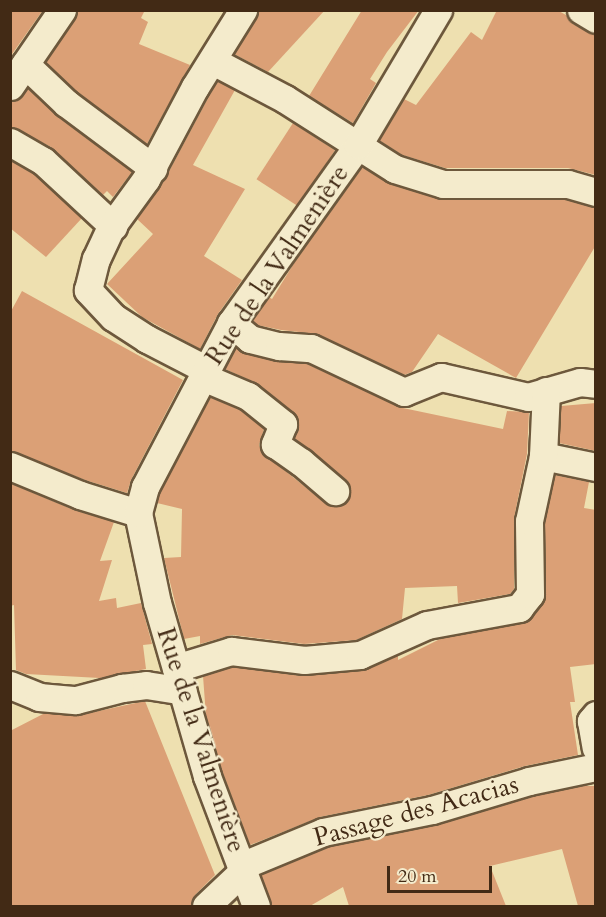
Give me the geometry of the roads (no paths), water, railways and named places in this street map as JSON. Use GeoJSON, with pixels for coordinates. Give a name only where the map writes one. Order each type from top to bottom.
{"type":"FeatureCollection","features":[{"type":"Feature","properties":{"kind":"street"},"geometry":{"type":"LineString","coordinates":[[62,10],[18,75],[66,103],[153,168]]}},
{"type":"Feature","properties":{"kind":"street"},"geometry":{"type":"LineString","coordinates":[[243,10],[195,87],[153,168],[113,226],[96,258],[88,290],[113,317],[205,374],[248,396],[283,424],[275,444],[301,462],[335,491]]}},
{"type":"Feature","properties":{"kind":"street","name":"Rue de la Valmenière"},"geometry":{"type":"LineString","coordinates":[[256,906],[207,776],[158,603],[138,513],[145,487],[231,323],[358,145],[438,10]]}},
{"type":"Feature","properties":{"kind":"street"},"geometry":{"type":"LineString","coordinates":[[581,10],[596,19]]}},
{"type":"Feature","properties":{"kind":"street"},"geometry":{"type":"LineString","coordinates":[[213,61],[285,99],[395,169],[443,184],[568,184],[596,192]]}},
{"type":"Feature","properties":{"kind":"street"},"geometry":{"type":"LineString","coordinates":[[10,142],[43,162],[113,226]]}},
{"type":"Feature","properties":{"kind":"street"},"geometry":{"type":"LineString","coordinates":[[231,323],[250,339],[279,346],[311,348],[404,392],[441,377],[528,397],[580,382],[596,384]]}},
{"type":"Feature","properties":{"kind":"street"},"geometry":{"type":"LineString","coordinates":[[10,685],[39,697],[76,700],[122,688],[180,680],[231,651],[304,660],[360,655],[427,625],[519,608],[530,594],[529,521],[543,456],[546,392]]}},
{"type":"Feature","properties":{"kind":"street"},"geometry":{"type":"LineString","coordinates":[[543,456],[596,467]]}},
{"type":"Feature","properties":{"kind":"street"},"geometry":{"type":"LineString","coordinates":[[10,466],[80,495],[138,513]]}},
{"type":"Feature","properties":{"kind":"street"},"geometry":{"type":"LineString","coordinates":[[596,715],[591,721],[596,748]]}},
{"type":"Feature","properties":{"kind":"street","name":"Passage des Acacias"},"geometry":{"type":"LineString","coordinates":[[242,868],[323,832],[432,810],[529,781],[596,767]]}},
{"type":"Feature","properties":{"kind":"street"},"geometry":{"type":"LineString","coordinates":[[206,906],[242,868]]}}]}
